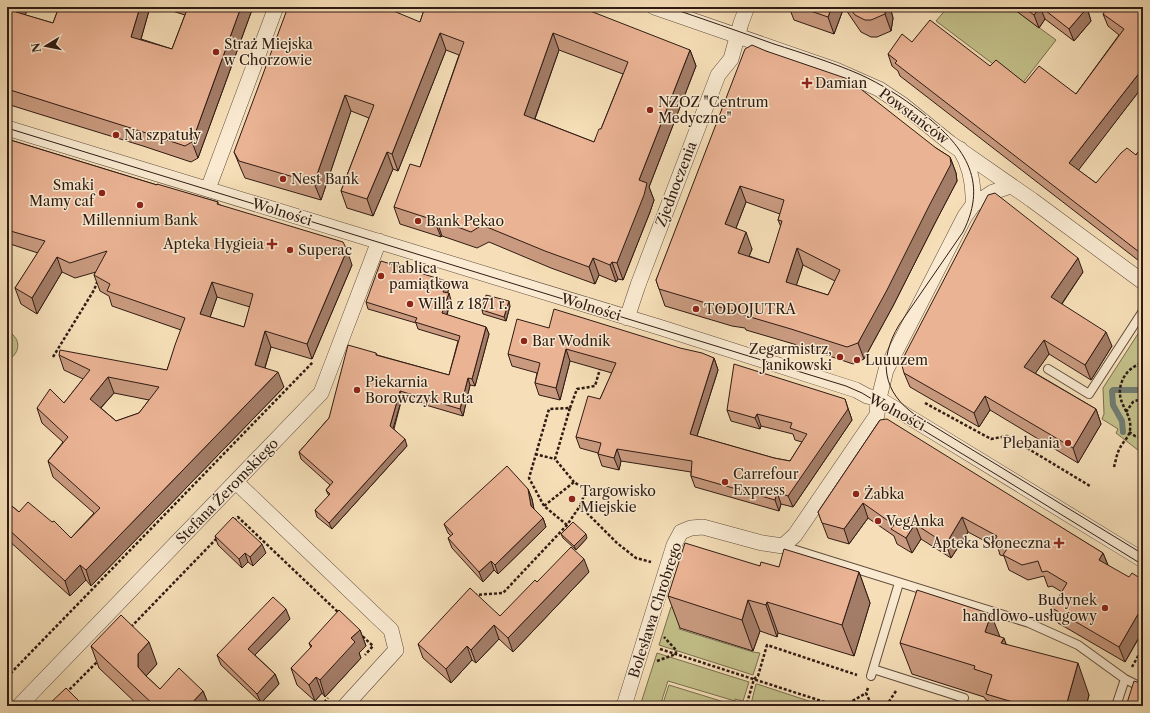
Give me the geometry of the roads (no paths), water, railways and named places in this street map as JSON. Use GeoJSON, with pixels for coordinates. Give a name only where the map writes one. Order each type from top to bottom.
{"type":"FeatureCollection","features":[{"type":"Feature","properties":{"kind":"street"},"geometry":{"type":"LineString","coordinates":[[208,189],[276,7]]}},
{"type":"Feature","properties":{"kind":"street","name":"Powstańców"},"geometry":{"type":"LineString","coordinates":[[654,7],[836,70],[865,82],[894,98],[950,143],[960,148],[1143,282]]}},
{"type":"Feature","properties":{"kind":"street","name":"Zjednoczenia"},"geometry":{"type":"LineString","coordinates":[[627,318],[638,285],[718,75],[731,59],[747,7]]}},
{"type":"Feature","properties":{"kind":"street","name":"Wolności"},"geometry":{"type":"LineString","coordinates":[[7,128],[379,241],[856,390],[867,396],[879,399],[1143,560]]}},
{"type":"Feature","properties":{"kind":"street"},"geometry":{"type":"LineString","coordinates":[[960,148],[967,162],[972,183],[973,205]]}},
{"type":"Feature","properties":{"kind":"street"},"geometry":{"type":"LineString","coordinates":[[783,546],[795,535],[877,416],[879,399],[886,370],[965,216],[973,205],[993,192],[1011,186]]}},
{"type":"Feature","properties":{"kind":"street","name":"Stefana Żeromskiego"},"geometry":{"type":"LineString","coordinates":[[20,706],[321,393],[379,241]]}},
{"type":"Feature","properties":{"kind":"street"},"geometry":{"type":"LineString","coordinates":[[236,482],[391,630],[396,650],[345,706]]}},
{"type":"Feature","properties":{"kind":"street","name":"Bolesława Chrobrego"},"geometry":{"type":"LineString","coordinates":[[624,706],[674,544],[681,532],[691,528],[703,527],[762,543],[783,546]]}},
{"type":"Feature","properties":{"kind":"lane"},"geometry":{"type":"LineString","coordinates":[[1048,369],[1089,394],[1143,311]]}},
{"type":"Feature","properties":{"kind":"lane"},"geometry":{"type":"LineString","coordinates":[[783,546],[1030,623],[1078,645],[1125,679],[1143,688]]}},
{"type":"Feature","properties":{"kind":"lane"},"geometry":{"type":"LineString","coordinates":[[899,583],[872,672],[964,698]]}},
{"type":"Feature","properties":{"kind":"lane"},"geometry":{"type":"LineString","coordinates":[[1116,706],[1125,679]]}},
{"type":"Feature","properties":{"kind":"waterway"},"geometry":{"type":"LineString","coordinates":[[1123,432],[1122,421],[1113,405],[1112,391],[1143,390]]}},
{"type":"Feature","properties":{"kind":"tram line"},"geometry":{"type":"LineString","coordinates":[[668,7],[859,74],[883,86],[906,101],[936,124],[949,137],[968,164],[974,195],[971,213],[963,232],[899,325],[892,338],[886,363],[890,386],[896,397],[905,407],[917,416],[1143,554]]}},
{"type":"Feature","properties":{"kind":"tram line"},"geometry":{"type":"LineString","coordinates":[[7,128],[846,386],[862,393],[1143,565]]}},
{"type":"Feature","properties":{"kind":"place","name":"Straż Miejska w Chorzowie"},"geometry":{"type":"Point","coordinates":[216,52]}},
{"type":"Feature","properties":{"kind":"place","name":"Damian"},"geometry":{"type":"Point","coordinates":[807,83]}},
{"type":"Feature","properties":{"kind":"place","name":"NZOZ \"Centrum Medyczne\""},"geometry":{"type":"Point","coordinates":[650,110]}},
{"type":"Feature","properties":{"kind":"place","name":"Na szpatuły"},"geometry":{"type":"Point","coordinates":[116,135]}},
{"type":"Feature","properties":{"kind":"place","name":"Nest Bank"},"geometry":{"type":"Point","coordinates":[283,179]}},
{"type":"Feature","properties":{"kind":"place","name":"Smaki Mamy caf"},"geometry":{"type":"Point","coordinates":[102,193]}},
{"type":"Feature","properties":{"kind":"place","name":"Millennium Bank"},"geometry":{"type":"Point","coordinates":[140,205]}},
{"type":"Feature","properties":{"kind":"place","name":"Bank Pekao"},"geometry":{"type":"Point","coordinates":[418,221]}},
{"type":"Feature","properties":{"kind":"place","name":"Apteka Hygieia"},"geometry":{"type":"Point","coordinates":[272,244]}},
{"type":"Feature","properties":{"kind":"place","name":"Superac"},"geometry":{"type":"Point","coordinates":[290,250]}},
{"type":"Feature","properties":{"kind":"place","name":"Tablica pamiątkowa"},"geometry":{"type":"Point","coordinates":[381,276]}},
{"type":"Feature","properties":{"kind":"place","name":"Willa z 1871 r."},"geometry":{"type":"Point","coordinates":[410,304]}},
{"type":"Feature","properties":{"kind":"place","name":"TODOJUTRA"},"geometry":{"type":"Point","coordinates":[696,309]}},
{"type":"Feature","properties":{"kind":"place","name":"Bar Wodnik"},"geometry":{"type":"Point","coordinates":[524,341]}},
{"type":"Feature","properties":{"kind":"place","name":"Zegarmistrz, Janikowski"},"geometry":{"type":"Point","coordinates":[840,357]}},
{"type":"Feature","properties":{"kind":"place","name":"Luuuzem"},"geometry":{"type":"Point","coordinates":[857,360]}},
{"type":"Feature","properties":{"kind":"place","name":"Piekarnia Borowczyk Ruta"},"geometry":{"type":"Point","coordinates":[357,390]}},
{"type":"Feature","properties":{"kind":"place","name":"Plebania"},"geometry":{"type":"Point","coordinates":[1068,443]}},
{"type":"Feature","properties":{"kind":"place","name":"Carrefour Express"},"geometry":{"type":"Point","coordinates":[725,482]}},
{"type":"Feature","properties":{"kind":"place","name":"Żabka"},"geometry":{"type":"Point","coordinates":[856,494]}},
{"type":"Feature","properties":{"kind":"place","name":"Targowisko Miejskie"},"geometry":{"type":"Point","coordinates":[572,499]}},
{"type":"Feature","properties":{"kind":"place","name":"VegAnka"},"geometry":{"type":"Point","coordinates":[878,521]}},
{"type":"Feature","properties":{"kind":"place","name":"Apteka Słoneczna"},"geometry":{"type":"Point","coordinates":[1059,543]}},
{"type":"Feature","properties":{"kind":"place","name":"Budynek handlowo-usługowy"},"geometry":{"type":"Point","coordinates":[1105,608]}}]}
